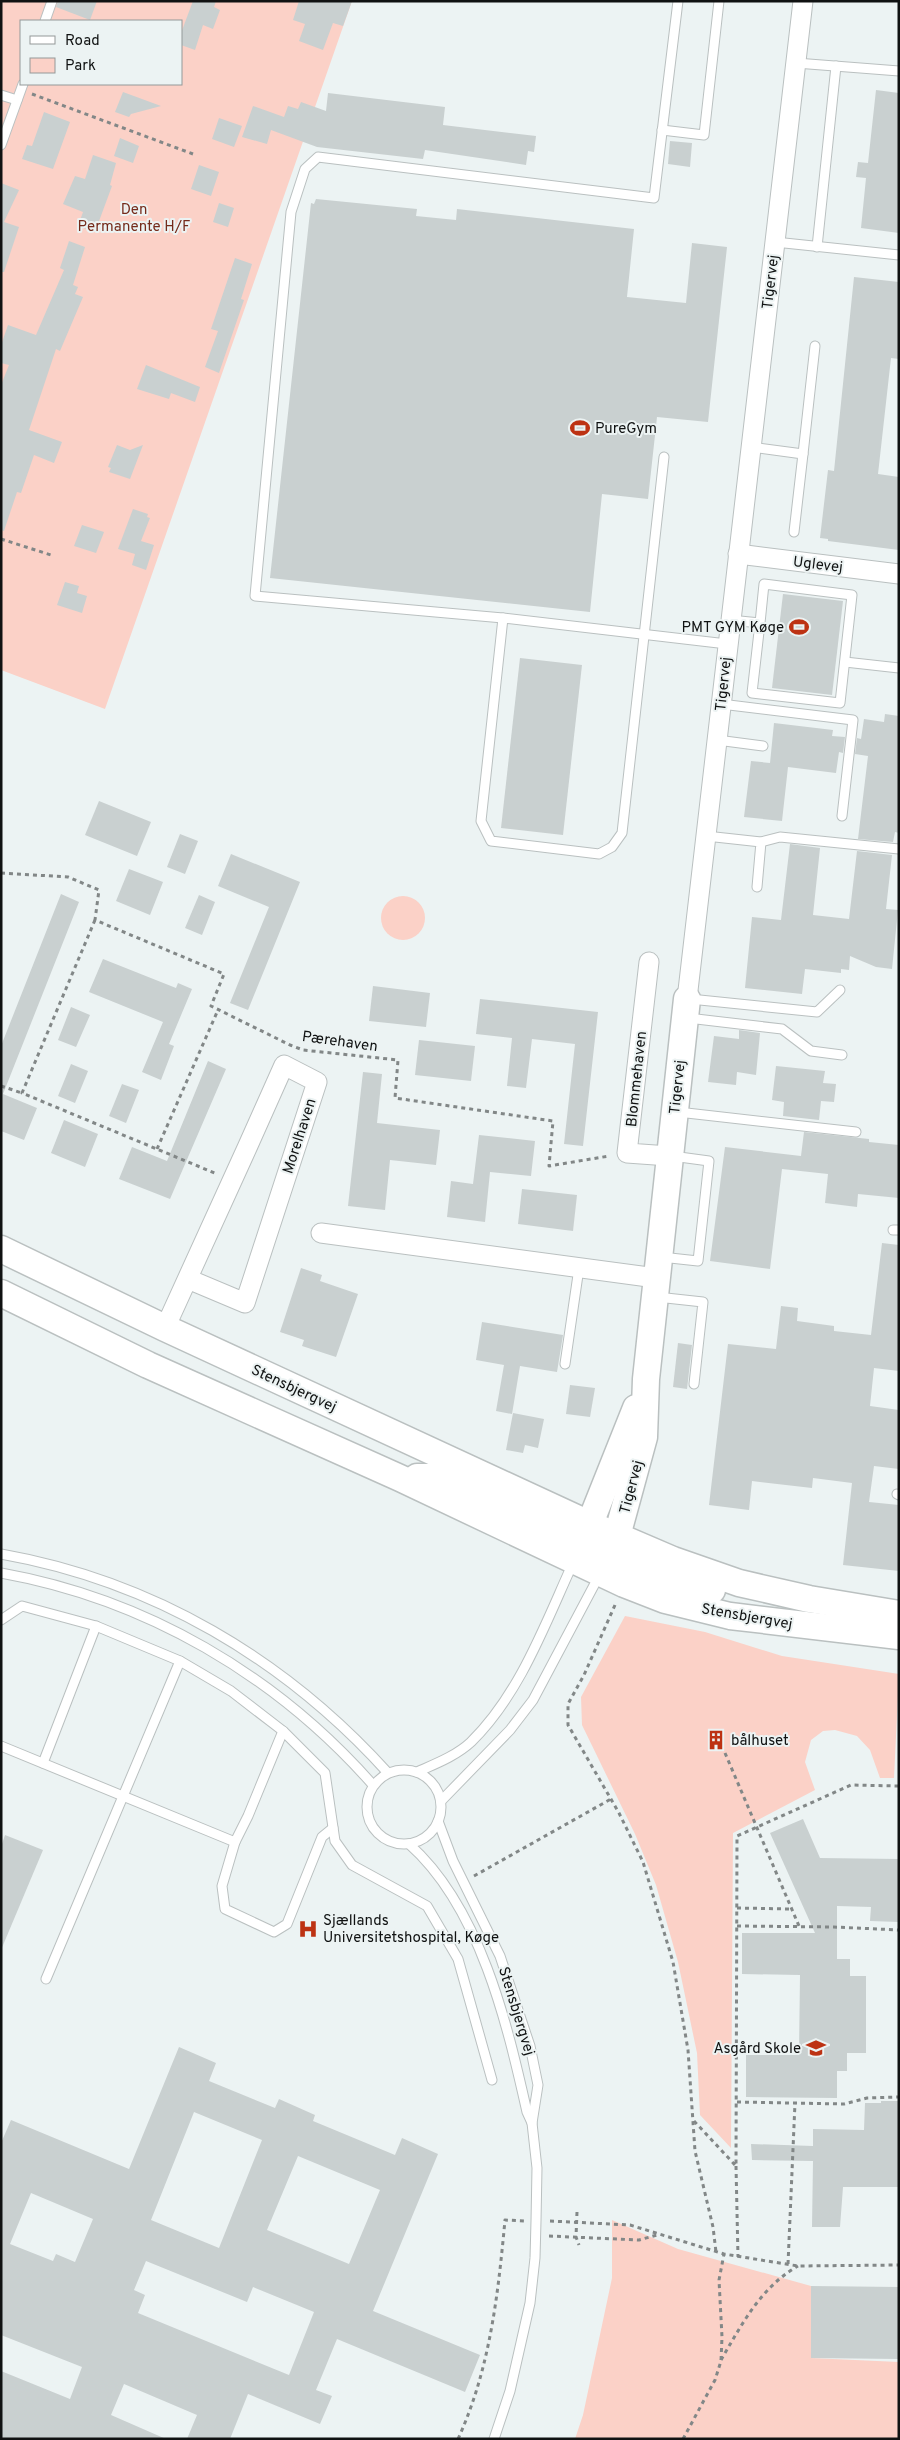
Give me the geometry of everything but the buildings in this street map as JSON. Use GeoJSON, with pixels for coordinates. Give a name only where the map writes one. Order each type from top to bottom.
{"type":"FeatureCollection","features":[{"type":"Feature","properties":{"kind":"street","name":"Tigervej"},"geometry":{"type":"LineString","coordinates":[[613,1562],[644,1437],[646,1378],[674,1111],[803,1]]}},
{"type":"Feature","properties":{"kind":"street","name":"Uglevej"},"geometry":{"type":"LineString","coordinates":[[738,554],[899,574]]}},
{"type":"Feature","properties":{"kind":"street","name":"Blommehaven"},"geometry":{"type":"LineString","coordinates":[[627,1153],[649,962]]}},
{"type":"Feature","properties":{"kind":"street","name":"Morelhaven"},"geometry":{"type":"LineString","coordinates":[[166,1328],[188,1279],[233,1181],[284,1066],[317,1082],[245,1303],[188,1279]]}},
{"type":"Feature","properties":{"kind":"street"},"geometry":{"type":"LineString","coordinates":[[627,1153],[670,1156]]}},
{"type":"Feature","properties":{"kind":"street"},"geometry":{"type":"LineString","coordinates":[[321,1233],[656,1277]]}},
{"type":"Feature","properties":{"kind":"street","name":"Stensbjergvej"},"geometry":{"type":"LineString","coordinates":[[1,1249],[166,1328],[582,1542],[665,1600],[730,1616],[899,1636]]}},
{"type":"Feature","properties":{"kind":"street","name":"Stensbjergvej"},"geometry":{"type":"LineString","coordinates":[[1,1293],[148,1365],[400,1478],[582,1542],[613,1562],[674,1560],[739,1583],[809,1599],[899,1614]]}},
{"type":"Feature","properties":{"kind":"street","name":"Tigervej"},"geometry":{"type":"LineString","coordinates":[[582,1542],[628,1433],[646,1378]]}},
{"type":"Feature","properties":{"kind":"lane"},"geometry":{"type":"LineString","coordinates":[[45,20],[52,1]]}},
{"type":"Feature","properties":{"kind":"lane"},"geometry":{"type":"LineString","coordinates":[[678,1],[654,198],[318,157],[306,169],[291,212],[255,596],[503,618],[727,644]]}},
{"type":"Feature","properties":{"kind":"lane"},"geometry":{"type":"LineString","coordinates":[[662,130],[704,134],[719,1]]}},
{"type":"Feature","properties":{"kind":"lane"},"geometry":{"type":"LineString","coordinates":[[796,63],[899,71]]}},
{"type":"Feature","properties":{"kind":"lane"},"geometry":{"type":"LineString","coordinates":[[817,247],[836,66]]}},
{"type":"Feature","properties":{"kind":"lane"},"geometry":{"type":"LineString","coordinates":[[1,145],[22,87]]}},
{"type":"Feature","properties":{"kind":"lane"},"geometry":{"type":"LineString","coordinates":[[1,94],[17,100]]}},
{"type":"Feature","properties":{"kind":"lane"},"geometry":{"type":"LineString","coordinates":[[775,242],[899,255]]}},
{"type":"Feature","properties":{"kind":"lane"},"geometry":{"type":"LineString","coordinates":[[794,532],[815,346]]}},
{"type":"Feature","properties":{"kind":"lane"},"geometry":{"type":"LineString","coordinates":[[750,447],[804,454]]}},
{"type":"Feature","properties":{"kind":"lane"},"geometry":{"type":"LineString","coordinates":[[503,618],[481,821],[491,841],[599,854],[612,847],[622,833],[664,457]]}},
{"type":"Feature","properties":{"kind":"lane"},"geometry":{"type":"LineString","coordinates":[[764,584],[852,595],[840,703],[752,693],[760,623],[764,584]]}},
{"type":"Feature","properties":{"kind":"lane"},"geometry":{"type":"LineString","coordinates":[[730,620],[760,623]]}},
{"type":"Feature","properties":{"kind":"lane"},"geometry":{"type":"LineString","coordinates":[[845,662],[899,668]]}},
{"type":"Feature","properties":{"kind":"lane"},"geometry":{"type":"LineString","coordinates":[[721,704],[853,720],[842,816]]}},
{"type":"Feature","properties":{"kind":"lane"},"geometry":{"type":"LineString","coordinates":[[717,740],[763,746]]}},
{"type":"Feature","properties":{"kind":"lane"},"geometry":{"type":"LineString","coordinates":[[706,836],[761,842],[780,837],[899,849]]}},
{"type":"Feature","properties":{"kind":"lane"},"geometry":{"type":"LineString","coordinates":[[757,887],[761,842]]}},
{"type":"Feature","properties":{"kind":"lane"},"geometry":{"type":"LineString","coordinates":[[686,1008],[816,1012],[840,990]]}},
{"type":"Feature","properties":{"kind":"lane"},"geometry":{"type":"LineString","coordinates":[[686,1008],[782,1029],[812,1051],[842,1055]]}},
{"type":"Feature","properties":{"kind":"lane"},"geometry":{"type":"LineString","coordinates":[[674,1111],[856,1132]]}},
{"type":"Feature","properties":{"kind":"lane"},"geometry":{"type":"LineString","coordinates":[[656,1277],[698,1261],[709,1161],[670,1156]]}},
{"type":"Feature","properties":{"kind":"lane"},"geometry":{"type":"LineString","coordinates":[[565,1364],[579,1268]]}},
{"type":"Feature","properties":{"kind":"lane"},"geometry":{"type":"LineString","coordinates":[[656,1277],[702,1302],[694,1384]]}},
{"type":"Feature","properties":{"kind":"lane"},"geometry":{"type":"LineString","coordinates":[[417,1772],[433,1783],[441,1801],[438,1821],[426,1837],[409,1844],[399,1844],[382,1837],[369,1822],[366,1803],[373,1785],[388,1773],[397,1770],[417,1772],[441,1762],[470,1743],[517,1682],[582,1542]]}},
{"type":"Feature","properties":{"kind":"lane"},"geometry":{"type":"LineString","coordinates":[[1,1554],[70,1569],[112,1583],[154,1600],[202,1623],[270,1666],[306,1693],[339,1723],[388,1773]]}},
{"type":"Feature","properties":{"kind":"lane"},"geometry":{"type":"LineString","coordinates":[[441,1801],[510,1730],[533,1700],[613,1562]]}},
{"type":"Feature","properties":{"kind":"lane"},"geometry":{"type":"LineString","coordinates":[[1,1573],[64,1587],[106,1600],[146,1617],[216,1653],[260,1681],[294,1708],[327,1736],[373,1785]]}},
{"type":"Feature","properties":{"kind":"lane"},"geometry":{"type":"LineString","coordinates":[[1,1620],[22,1606],[96,1626],[180,1661],[231,1691],[283,1732],[325,1773],[335,1841],[352,1865],[427,1906],[458,1958],[492,2080]]}},
{"type":"Feature","properties":{"kind":"lane"},"geometry":{"type":"LineString","coordinates":[[43,1763],[96,1626]]}},
{"type":"Feature","properties":{"kind":"lane"},"geometry":{"type":"LineString","coordinates":[[46,1979],[180,1661]]}},
{"type":"Feature","properties":{"kind":"lane"},"geometry":{"type":"LineString","coordinates":[[283,1732],[248,1816],[235,1842],[222,1886],[225,1909],[274,1932],[287,1924],[322,1836],[333,1828]]}},
{"type":"Feature","properties":{"kind":"lane"},"geometry":{"type":"LineString","coordinates":[[1,1746],[235,1842]]}},
{"type":"Feature","properties":{"kind":"lane","name":"Stensbjergvej"},"geometry":{"type":"LineString","coordinates":[[438,1821],[453,1861],[500,1956],[530,2046],[538,2085],[532,2123],[537,2168],[536,2236],[530,2303],[522,2347],[494,2439]]}},
{"type":"Feature","properties":{"kind":"lane","name":"Stensbjergvej"},"geometry":{"type":"LineString","coordinates":[[409,1844],[428,1861],[449,1892],[486,1965],[505,2024],[527,2112],[532,2123]]}},
{"type":"Feature","properties":{"kind":"path"},"geometry":{"type":"LineString","coordinates":[[22,87],[193,154]]}},
{"type":"Feature","properties":{"kind":"path"},"geometry":{"type":"LineString","coordinates":[[1,539],[50,555]]}},
{"type":"Feature","properties":{"kind":"path"},"geometry":{"type":"LineString","coordinates":[[1,873],[68,877],[99,890],[95,920],[22,1094]]}},
{"type":"Feature","properties":{"kind":"path"},"geometry":{"type":"LineString","coordinates":[[95,920],[224,974],[211,1006],[218,1010],[157,1150]]}},
{"type":"Feature","properties":{"kind":"path","name":"Pærehaven"},"geometry":{"type":"LineString","coordinates":[[218,1010],[303,1050],[398,1060],[395,1098],[553,1121],[549,1166],[627,1153]]}},
{"type":"Feature","properties":{"kind":"path"},"geometry":{"type":"LineString","coordinates":[[1,1086],[233,1181]]}},
{"type":"Feature","properties":{"kind":"path"},"geometry":{"type":"LineString","coordinates":[[613,1562],[584,1675],[568,1704],[568,1724],[643,1862],[673,1962],[688,2050],[695,2151],[713,2227],[716,2252]]}},
{"type":"Feature","properties":{"kind":"path"},"geometry":{"type":"LineString","coordinates":[[725,1753],[799,1926]]}},
{"type":"Feature","properties":{"kind":"path"},"geometry":{"type":"LineString","coordinates":[[738,2257],[736,2166],[738,1836],[851,1785],[899,1786]]}},
{"type":"Feature","properties":{"kind":"path"},"geometry":{"type":"LineString","coordinates":[[464,1881],[610,1799]]}},
{"type":"Feature","properties":{"kind":"path"},"geometry":{"type":"LineString","coordinates":[[737,1908],[791,1909]]}},
{"type":"Feature","properties":{"kind":"path"},"geometry":{"type":"LineString","coordinates":[[737,1926],[799,1926],[899,1930]]}},
{"type":"Feature","properties":{"kind":"path"},"geometry":{"type":"LineString","coordinates":[[737,2102],[844,2104],[867,2098],[899,2097]]}},
{"type":"Feature","properties":{"kind":"path"},"geometry":{"type":"LineString","coordinates":[[788,2264],[795,2103]]}},
{"type":"Feature","properties":{"kind":"path"},"geometry":{"type":"LineString","coordinates":[[694,2120],[736,2166]]}},
{"type":"Feature","properties":{"kind":"path"},"geometry":{"type":"LineString","coordinates":[[577,2212],[576,2237],[578,2245]]}},
{"type":"Feature","properties":{"kind":"path"},"geometry":{"type":"LineString","coordinates":[[536,2236],[639,2240],[658,2234],[724,2254],[798,2266],[899,2265]]}},
{"type":"Feature","properties":{"kind":"path"},"geometry":{"type":"LineString","coordinates":[[721,2360],[722,2337],[719,2280],[724,2254]]}},
{"type":"Feature","properties":{"kind":"path"},"geometry":{"type":"LineString","coordinates":[[683,2439],[715,2380],[721,2360],[751,2308],[780,2276],[798,2266]]}},
{"type":"Feature","properties":{"kind":"green space","name":"Den Permanente H/F"},"geometry":{"type":"Polygon","coordinates":[[[1,1],[352,1],[105,709],[1,670],[1,1]]]}},
{"type":"Feature","properties":{"kind":"green space"},"geometry":{"type":"Polygon","coordinates":[[[403,896],[415,900],[421,906],[425,918],[421,930],[415,936],[403,940],[391,936],[385,930],[381,918],[385,906],[391,900],[403,896]]]}},
{"type":"Feature","properties":{"kind":"green space"},"geometry":{"type":"Polygon","coordinates":[[[625,1616],[705,1632],[782,1656],[899,1674],[894,1778],[880,1778],[870,1750],[857,1736],[835,1730],[823,1731],[811,1740],[805,1762],[815,1790],[733,1833],[731,2148],[700,2115],[697,2053],[678,1962],[656,1885],[635,1834],[582,1725],[581,1697],[625,1616]]]}},
{"type":"Feature","properties":{"kind":"green space"},"geometry":{"type":"Polygon","coordinates":[[[612,2220],[678,2249],[811,2286],[811,2358],[899,2362],[899,2439],[575,2439],[583,2415],[612,2278],[612,2220]]]}},
{"type":"Feature","properties":{"kind":"place","name":"PureGym"},"geometry":{"type":"Point","coordinates":[580,428]}},
{"type":"Feature","properties":{"kind":"place","name":"PMT GYM Køge"},"geometry":{"type":"Point","coordinates":[799,627]}},
{"type":"Feature","properties":{"kind":"place","name":"bålhuset"},"geometry":{"type":"Point","coordinates":[716,1740]}},
{"type":"Feature","properties":{"kind":"place","name":"Sjællands Universitetshospital, Køge"},"geometry":{"type":"Point","coordinates":[308,1929]}},
{"type":"Feature","properties":{"kind":"place","name":"Asgård Skole"},"geometry":{"type":"Point","coordinates":[816,2048]}}]}
